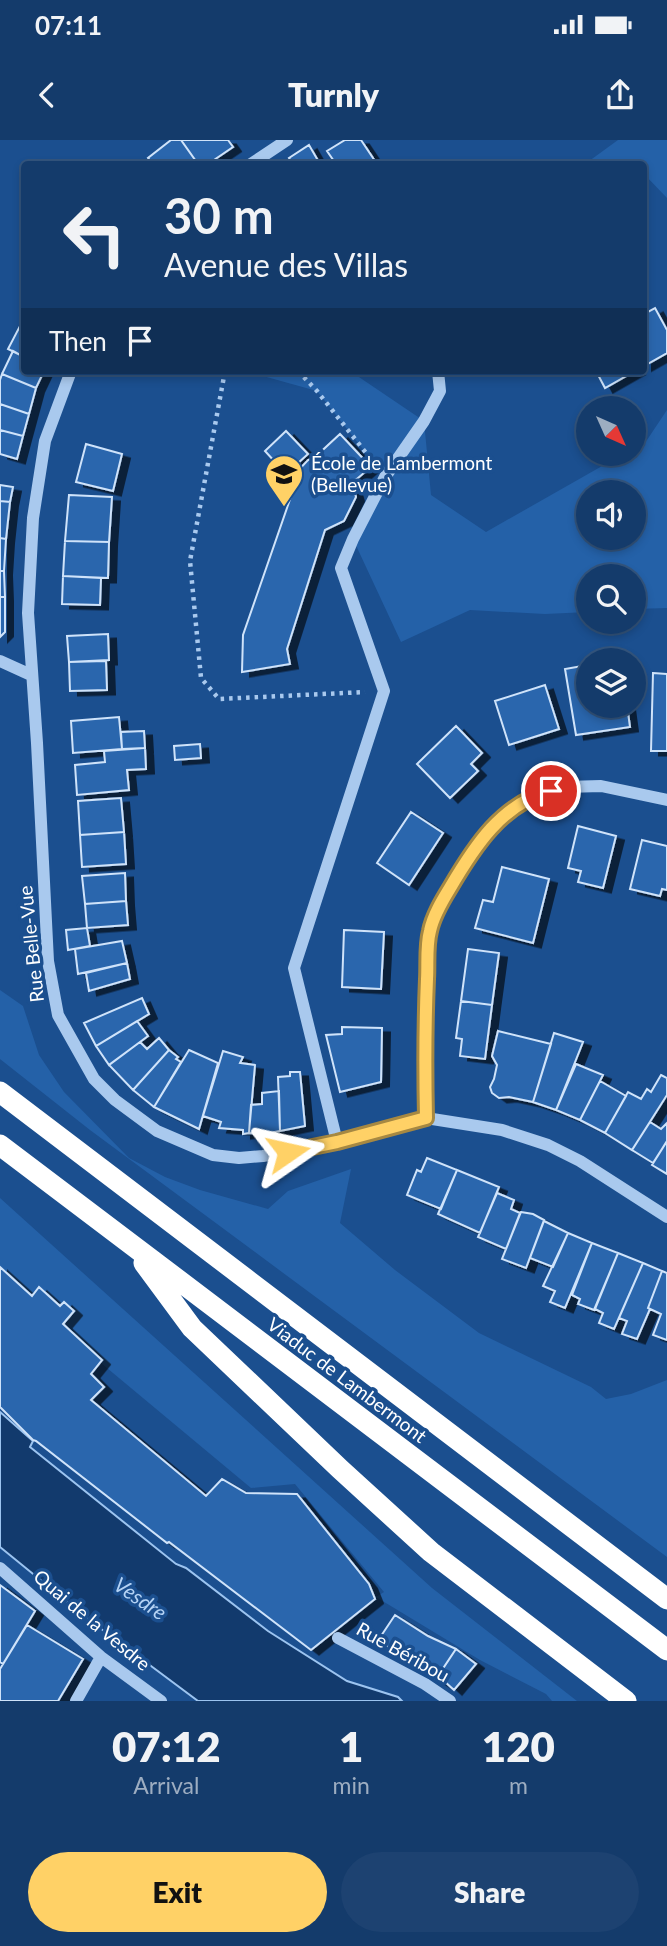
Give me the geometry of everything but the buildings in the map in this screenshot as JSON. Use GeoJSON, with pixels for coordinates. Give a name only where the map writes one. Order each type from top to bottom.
{"type":"FeatureCollection","features":[{"type":"Feature","properties":{"kind":"highway"},"geometry":{"type":"LineString","coordinates":[[0,1092],[667,1599]]}},
{"type":"Feature","properties":{"kind":"highway","name":"Viaduc de Lambermont"},"geometry":{"type":"LineString","coordinates":[[0,1145],[667,1650]]}},
{"type":"Feature","properties":{"kind":"highway"},"geometry":{"type":"LineString","coordinates":[[130,1244],[192,1328],[340,1469],[431,1552],[626,1701]]}},
{"type":"Feature","properties":{"kind":"street"},"geometry":{"type":"LineString","coordinates":[[256,161],[287,140]]}},
{"type":"Feature","properties":{"kind":"street","name":"Rue Belle-Vue"},"geometry":{"type":"LineString","coordinates":[[70,375],[46,441],[33,518],[27,613],[48,961],[58,1015],[94,1079],[115,1100],[157,1131],[213,1155],[239,1158],[264,1156],[337,1142],[426,1118],[502,1130],[548,1145],[580,1161],[667,1217]]}},
{"type":"Feature","properties":{"kind":"street"},"geometry":{"type":"LineString","coordinates":[[337,1142],[293,968],[384,691],[341,568],[385,477],[424,421],[440,391],[438,375]]}},
{"type":"Feature","properties":{"kind":"street"},"geometry":{"type":"LineString","coordinates":[[0,661],[31,675]]}},
{"type":"Feature","properties":{"kind":"street"},"geometry":{"type":"LineString","coordinates":[[426,1118],[429,931],[453,882],[488,830],[510,810],[535,795],[566,787],[601,786],[667,800]]}},
{"type":"Feature","properties":{"kind":"street","name":"Quai de la Vesdre"},"geometry":{"type":"LineString","coordinates":[[0,1568],[101,1657],[161,1701]]}},
{"type":"Feature","properties":{"kind":"street","name":"Rue Béribou"},"geometry":{"type":"LineString","coordinates":[[338,1637],[425,1684],[450,1701]]}},
{"type":"Feature","properties":{"kind":"street"},"geometry":{"type":"LineString","coordinates":[[76,1701],[101,1657]]}},
{"type":"Feature","properties":{"kind":"path"},"geometry":{"type":"LineString","coordinates":[[224,375],[190,561],[201,678],[219,699],[384,691]]}},
{"type":"Feature","properties":{"kind":"path"},"geometry":{"type":"LineString","coordinates":[[302,375],[385,477]]}},
{"type":"Feature","properties":{"kind":"shaded area"},"geometry":{"type":"Polygon","coordinates":[[[618,140],[667,140],[667,198],[647,177],[647,161],[589,161],[618,140]]]}},
{"type":"Feature","properties":{"kind":"shaded area"},"geometry":{"type":"Polygon","coordinates":[[[259,375],[356,375],[424,421],[431,495],[486,532],[576,481],[576,550],[646,550],[646,480],[577,480],[602,466],[646,466],[646,441],[667,410],[667,608],[646,609],[646,564],[576,564],[576,613],[545,614],[470,610],[401,642],[353,539],[385,477],[317,391],[259,375]]]}},
{"type":"Feature","properties":{"kind":"shaded area"},"geometry":{"type":"Polygon","coordinates":[[[0,990],[23,1006],[39,1055],[64,1092],[129,1158],[165,1177],[200,1190],[268,1209],[288,1191],[351,1169],[340,1223],[395,1270],[479,1333],[591,1387],[606,1399],[631,1394],[667,1380],[667,1557],[90,1130],[0,1059],[0,990]]]}},
{"type":"Feature","properties":{"kind":"shaded area"},"geometry":{"type":"Polygon","coordinates":[[[0,1198],[432,1588],[577,1701],[552,1701],[546,1694],[480,1660],[376,1597],[384,1592],[295,1484],[251,1488],[101,1363],[0,1270],[0,1198]]]}},
{"type":"Feature","properties":{"kind":"water","name":"Vesdre"},"geometry":{"type":"Polygon","coordinates":[[[0,1412],[33,1441],[30,1447],[176,1564],[186,1568],[268,1631],[347,1681],[398,1697],[402,1701],[198,1701],[92,1622],[0,1547],[0,1412]]]}},
{"type":"Feature","properties":{"kind":"place","name":"École de Lambermont (Bellevue)"},"geometry":{"type":"Point","coordinates":[284,508]}},
{"type":"Feature","properties":{"kind":"route"},"geometry":{"type":"LineString","coordinates":[[288,1152],[426,1118],[424,1071],[429,931],[459,872],[488,830],[510,810],[535,795],[551,791]]}}]}
